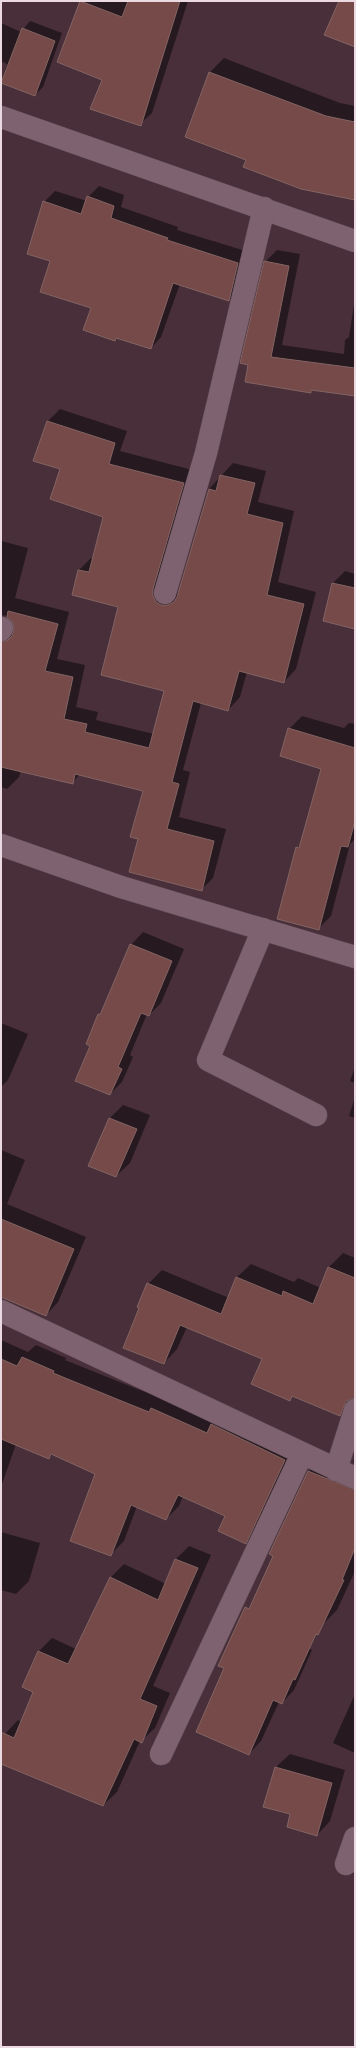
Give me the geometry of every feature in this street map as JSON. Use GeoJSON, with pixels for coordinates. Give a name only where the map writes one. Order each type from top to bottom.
{"type":"FeatureCollection","features":[{"type":"Feature","properties":{"kind":"street"},"geometry":{"type":"LineString","coordinates":[[1,117],[355,241]]}},
{"type":"Feature","properties":{"kind":"street"},"geometry":{"type":"LineString","coordinates":[[165,594],[206,453],[264,208]]}},
{"type":"Feature","properties":{"kind":"street"},"geometry":{"type":"LineString","coordinates":[[1,845],[121,887],[355,957]]}},
{"type":"Feature","properties":{"kind":"street"},"geometry":{"type":"LineString","coordinates":[[264,929],[208,1060],[316,1115]]}},
{"type":"Feature","properties":{"kind":"street"},"geometry":{"type":"LineString","coordinates":[[1,1312],[346,1474],[355,1410]]}},
{"type":"Feature","properties":{"kind":"street"},"geometry":{"type":"LineString","coordinates":[[161,1754],[302,1454]]}},
{"type":"Feature","properties":{"kind":"street"},"geometry":{"type":"LineString","coordinates":[[346,1864],[355,1838]]}},
{"type":"Feature","properties":{"kind":"building"},"geometry":{"type":"Polygon","coordinates":[[[80,1],[122,17],[128,1],[180,1],[141,126],[90,109],[102,80],[57,62],[80,1]]]}},
{"type":"Feature","properties":{"kind":"building"},"geometry":{"type":"Polygon","coordinates":[[[339,1],[355,1],[355,47],[324,35],[339,1]]]}},
{"type":"Feature","properties":{"kind":"building"},"geometry":{"type":"Polygon","coordinates":[[[22,28],[55,41],[35,96],[1,83],[22,28]]]}},
{"type":"Feature","properties":{"kind":"building"},"geometry":{"type":"Polygon","coordinates":[[[209,72],[326,116],[355,122],[355,200],[301,189],[243,167],[246,160],[185,137],[209,72]]]}},
{"type":"Feature","properties":{"kind":"building"},"geometry":{"type":"Polygon","coordinates":[[[87,196],[114,206],[111,218],[168,238],[167,240],[238,263],[229,301],[173,283],[151,349],[116,338],[115,341],[83,330],[91,308],[40,292],[50,261],[27,254],[43,201],[81,214],[87,196]]]}},
{"type":"Feature","properties":{"kind":"building"},"geometry":{"type":"Polygon","coordinates":[[[264,261],[289,266],[271,357],[355,368],[355,396],[311,390],[311,393],[245,382],[248,365],[240,363],[264,261]]]}},
{"type":"Feature","properties":{"kind":"building"},"geometry":{"type":"Polygon","coordinates":[[[47,421],[115,443],[109,464],[184,483],[153,589],[153,596],[156,602],[161,605],[168,605],[174,602],[177,597],[209,489],[216,491],[220,475],[255,483],[247,514],[283,523],[267,595],[304,604],[284,683],[239,671],[228,711],[193,701],[172,782],[179,784],[167,829],[214,841],[202,891],[129,872],[138,839],[130,837],[143,791],[75,774],[73,784],[1,767],[1,642],[8,640],[12,636],[14,628],[12,621],[7,617],[8,611],[58,624],[45,671],[73,677],[64,719],[87,724],[85,732],[149,748],[164,691],[101,675],[118,607],[72,595],[78,570],[89,572],[103,517],[50,499],[60,469],[33,461],[47,421]]]}},
{"type":"Feature","properties":{"kind":"building"},"geometry":{"type":"Polygon","coordinates":[[[332,583],[355,588],[355,629],[323,621],[332,583]]]}},
{"type":"Feature","properties":{"kind":"building"},"geometry":{"type":"Polygon","coordinates":[[[288,728],[355,748],[355,821],[348,847],[341,846],[319,930],[277,919],[296,847],[299,848],[321,769],[280,756],[288,728]]]}},
{"type":"Feature","properties":{"kind":"building"},"geometry":{"type":"Polygon","coordinates":[[[130,944],[172,961],[149,1016],[141,1013],[118,1067],[122,1069],[110,1095],[75,1081],[90,1046],[86,1044],[98,1014],[100,1015],[130,944]]]}},
{"type":"Feature","properties":{"kind":"building"},"geometry":{"type":"Polygon","coordinates":[[[109,1118],[137,1129],[116,1177],[88,1166],[109,1118]]]}},
{"type":"Feature","properties":{"kind":"building"},"geometry":{"type":"Polygon","coordinates":[[[1,1219],[74,1249],[46,1316],[1,1297],[1,1219]]]}},
{"type":"Feature","properties":{"kind":"building"},"geometry":{"type":"Polygon","coordinates":[[[328,1267],[355,1278],[355,1398],[346,1401],[340,1416],[292,1396],[290,1401],[251,1384],[262,1359],[180,1325],[164,1364],[123,1348],[147,1283],[221,1314],[236,1277],[282,1296],[283,1291],[313,1304],[328,1267]]]}},
{"type":"Feature","properties":{"kind":"building"},"geometry":{"type":"Polygon","coordinates":[[[22,1357],[54,1371],[53,1373],[149,1412],[151,1408],[207,1433],[211,1424],[285,1460],[246,1544],[218,1531],[225,1516],[178,1495],[166,1520],[131,1505],[111,1556],[70,1541],[95,1474],[51,1454],[49,1459],[1,1439],[1,1359],[17,1366],[22,1357]]]}},
{"type":"Feature","properties":{"kind":"building"},"geometry":{"type":"Polygon","coordinates":[[[308,1471],[355,1490],[355,1548],[342,1580],[344,1580],[318,1635],[316,1634],[295,1680],[293,1679],[282,1704],[273,1700],[249,1755],[196,1732],[224,1668],[218,1666],[245,1607],[249,1609],[273,1556],[269,1554],[308,1471]]]}},
{"type":"Feature","properties":{"kind":"building"},"geometry":{"type":"Polygon","coordinates":[[[175,1559],[198,1568],[140,1699],[157,1706],[142,1743],[134,1739],[103,1806],[1,1764],[1,1732],[14,1738],[33,1692],[22,1687],[38,1651],[68,1664],[110,1577],[158,1600],[175,1559]]]}},
{"type":"Feature","properties":{"kind":"building"},"geometry":{"type":"Polygon","coordinates":[[[275,1767],[332,1783],[317,1836],[287,1827],[290,1814],[263,1807],[275,1767]]]}}]}
